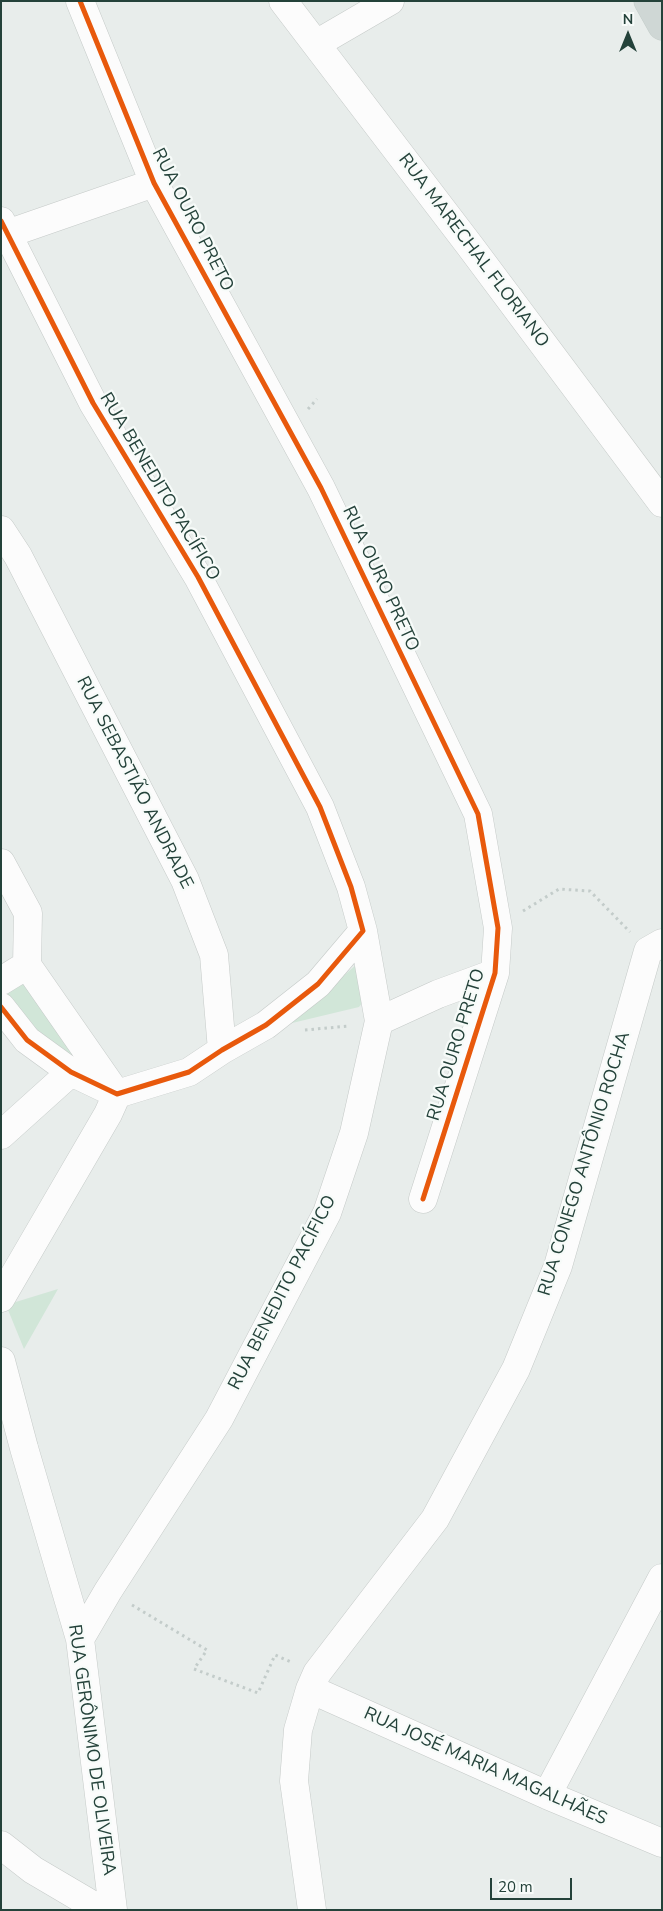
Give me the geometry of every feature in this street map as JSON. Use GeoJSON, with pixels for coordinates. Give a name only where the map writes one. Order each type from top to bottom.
{"type":"FeatureCollection","features":[{"type":"Feature","properties":{"kind":"main road"},"geometry":{"type":"LineString","coordinates":[[648,1],[662,26]]}},
{"type":"Feature","properties":{"kind":"street","name":"RUA OURO PRETO"},"geometry":{"type":"LineString","coordinates":[[80,1],[154,183],[322,488],[478,814],[498,928],[495,973],[423,1198]]}},
{"type":"Feature","properties":{"kind":"street","name":"RUA MARECHAL FLORIANO"},"geometry":{"type":"LineString","coordinates":[[283,1],[662,503]]}},
{"type":"Feature","properties":{"kind":"street"},"geometry":{"type":"LineString","coordinates":[[316,44],[390,1]]}},
{"type":"Feature","properties":{"kind":"street"},"geometry":{"type":"LineString","coordinates":[[4,228],[154,183]]}},
{"type":"Feature","properties":{"kind":"street","name":"RUA BENEDITO PACÍFICO"},"geometry":{"type":"LineString","coordinates":[[4,228],[93,403],[198,577],[320,807],[351,887],[364,931],[379,1021],[354,1133],[327,1213],[219,1419],[108,1591],[80,1639]]}},
{"type":"Feature","properties":{"kind":"street","name":"RUA SEBASTIÃO ANDRADE"},"geometry":{"type":"LineString","coordinates":[[1,530],[18,556],[185,880],[214,955],[222,1050]]}},
{"type":"Feature","properties":{"kind":"street"},"geometry":{"type":"LineString","coordinates":[[1,863],[28,913],[27,966],[117,1094]]}},
{"type":"Feature","properties":{"kind":"street"},"geometry":{"type":"LineString","coordinates":[[1,1007],[27,1040],[71,1072],[117,1094],[189,1072],[222,1050],[266,1025],[318,984],[364,931]]}},
{"type":"Feature","properties":{"kind":"street","name":"RUA CONEGO ANTÔNIO ROCHA"},"geometry":{"type":"LineString","coordinates":[[312,1910],[294,1781],[298,1730],[313,1681],[434,1519],[516,1369],[558,1266],[655,947]]}},
{"type":"Feature","properties":{"kind":"street"},"geometry":{"type":"LineString","coordinates":[[1,981],[27,966]]}},
{"type":"Feature","properties":{"kind":"street"},"geometry":{"type":"LineString","coordinates":[[379,1021],[438,994],[495,973]]}},
{"type":"Feature","properties":{"kind":"street"},"geometry":{"type":"LineString","coordinates":[[1,1135],[71,1072]]}},
{"type":"Feature","properties":{"kind":"street"},"geometry":{"type":"LineString","coordinates":[[1,1298],[108,1114],[117,1094]]}},
{"type":"Feature","properties":{"kind":"street","name":"RUA GERÔNIMO DE OLIVEIRA"},"geometry":{"type":"LineString","coordinates":[[1,1361],[12,1452],[80,1639],[112,1910]]}},
{"type":"Feature","properties":{"kind":"street"},"geometry":{"type":"LineString","coordinates":[[547,1795],[662,1578]]}},
{"type":"Feature","properties":{"kind":"street","name":"RUA JOSÉ MARIA MAGALHÃES"},"geometry":{"type":"LineString","coordinates":[[313,1681],[547,1795],[662,1843]]}},
{"type":"Feature","properties":{"kind":"street"},"geometry":{"type":"LineString","coordinates":[[1,1845],[33,1870],[101,1910]]}},
{"type":"Feature","properties":{"kind":"path"},"geometry":{"type":"LineString","coordinates":[[498,928],[559,889],[590,890],[655,947]]}},
{"type":"Feature","properties":{"kind":"path"},"geometry":{"type":"LineString","coordinates":[[266,1025],[305,1030],[379,1021]]}},
{"type":"Feature","properties":{"kind":"path"},"geometry":{"type":"LineString","coordinates":[[108,1591],[207,1650],[194,1669],[258,1692],[275,1655],[313,1681]]}},
{"type":"Feature","properties":{"kind":"green space"},"geometry":{"type":"Polygon","coordinates":[[[364,958],[371,991],[359,1007],[288,1024],[364,958]]]}},
{"type":"Feature","properties":{"kind":"green space"},"geometry":{"type":"Polygon","coordinates":[[[24,980],[79,1060],[62,1053],[31,1028],[7,994],[24,980]]]}},
{"type":"Feature","properties":{"kind":"green space"},"geometry":{"type":"Polygon","coordinates":[[[58,1289],[24,1349],[6,1305],[58,1289]]]}},
{"type":"Feature","properties":{"kind":"cycle path"},"geometry":{"type":"LineString","coordinates":[[80,1],[154,183],[321,488],[478,814],[498,928],[495,973],[423,1199]]}},
{"type":"Feature","properties":{"kind":"cycle path"},"geometry":{"type":"LineString","coordinates":[[1,221],[93,403],[198,577],[320,807],[351,887],[363,931],[318,984],[266,1025],[222,1050],[189,1072],[117,1094],[71,1072],[27,1040],[1,1007]]}}]}
